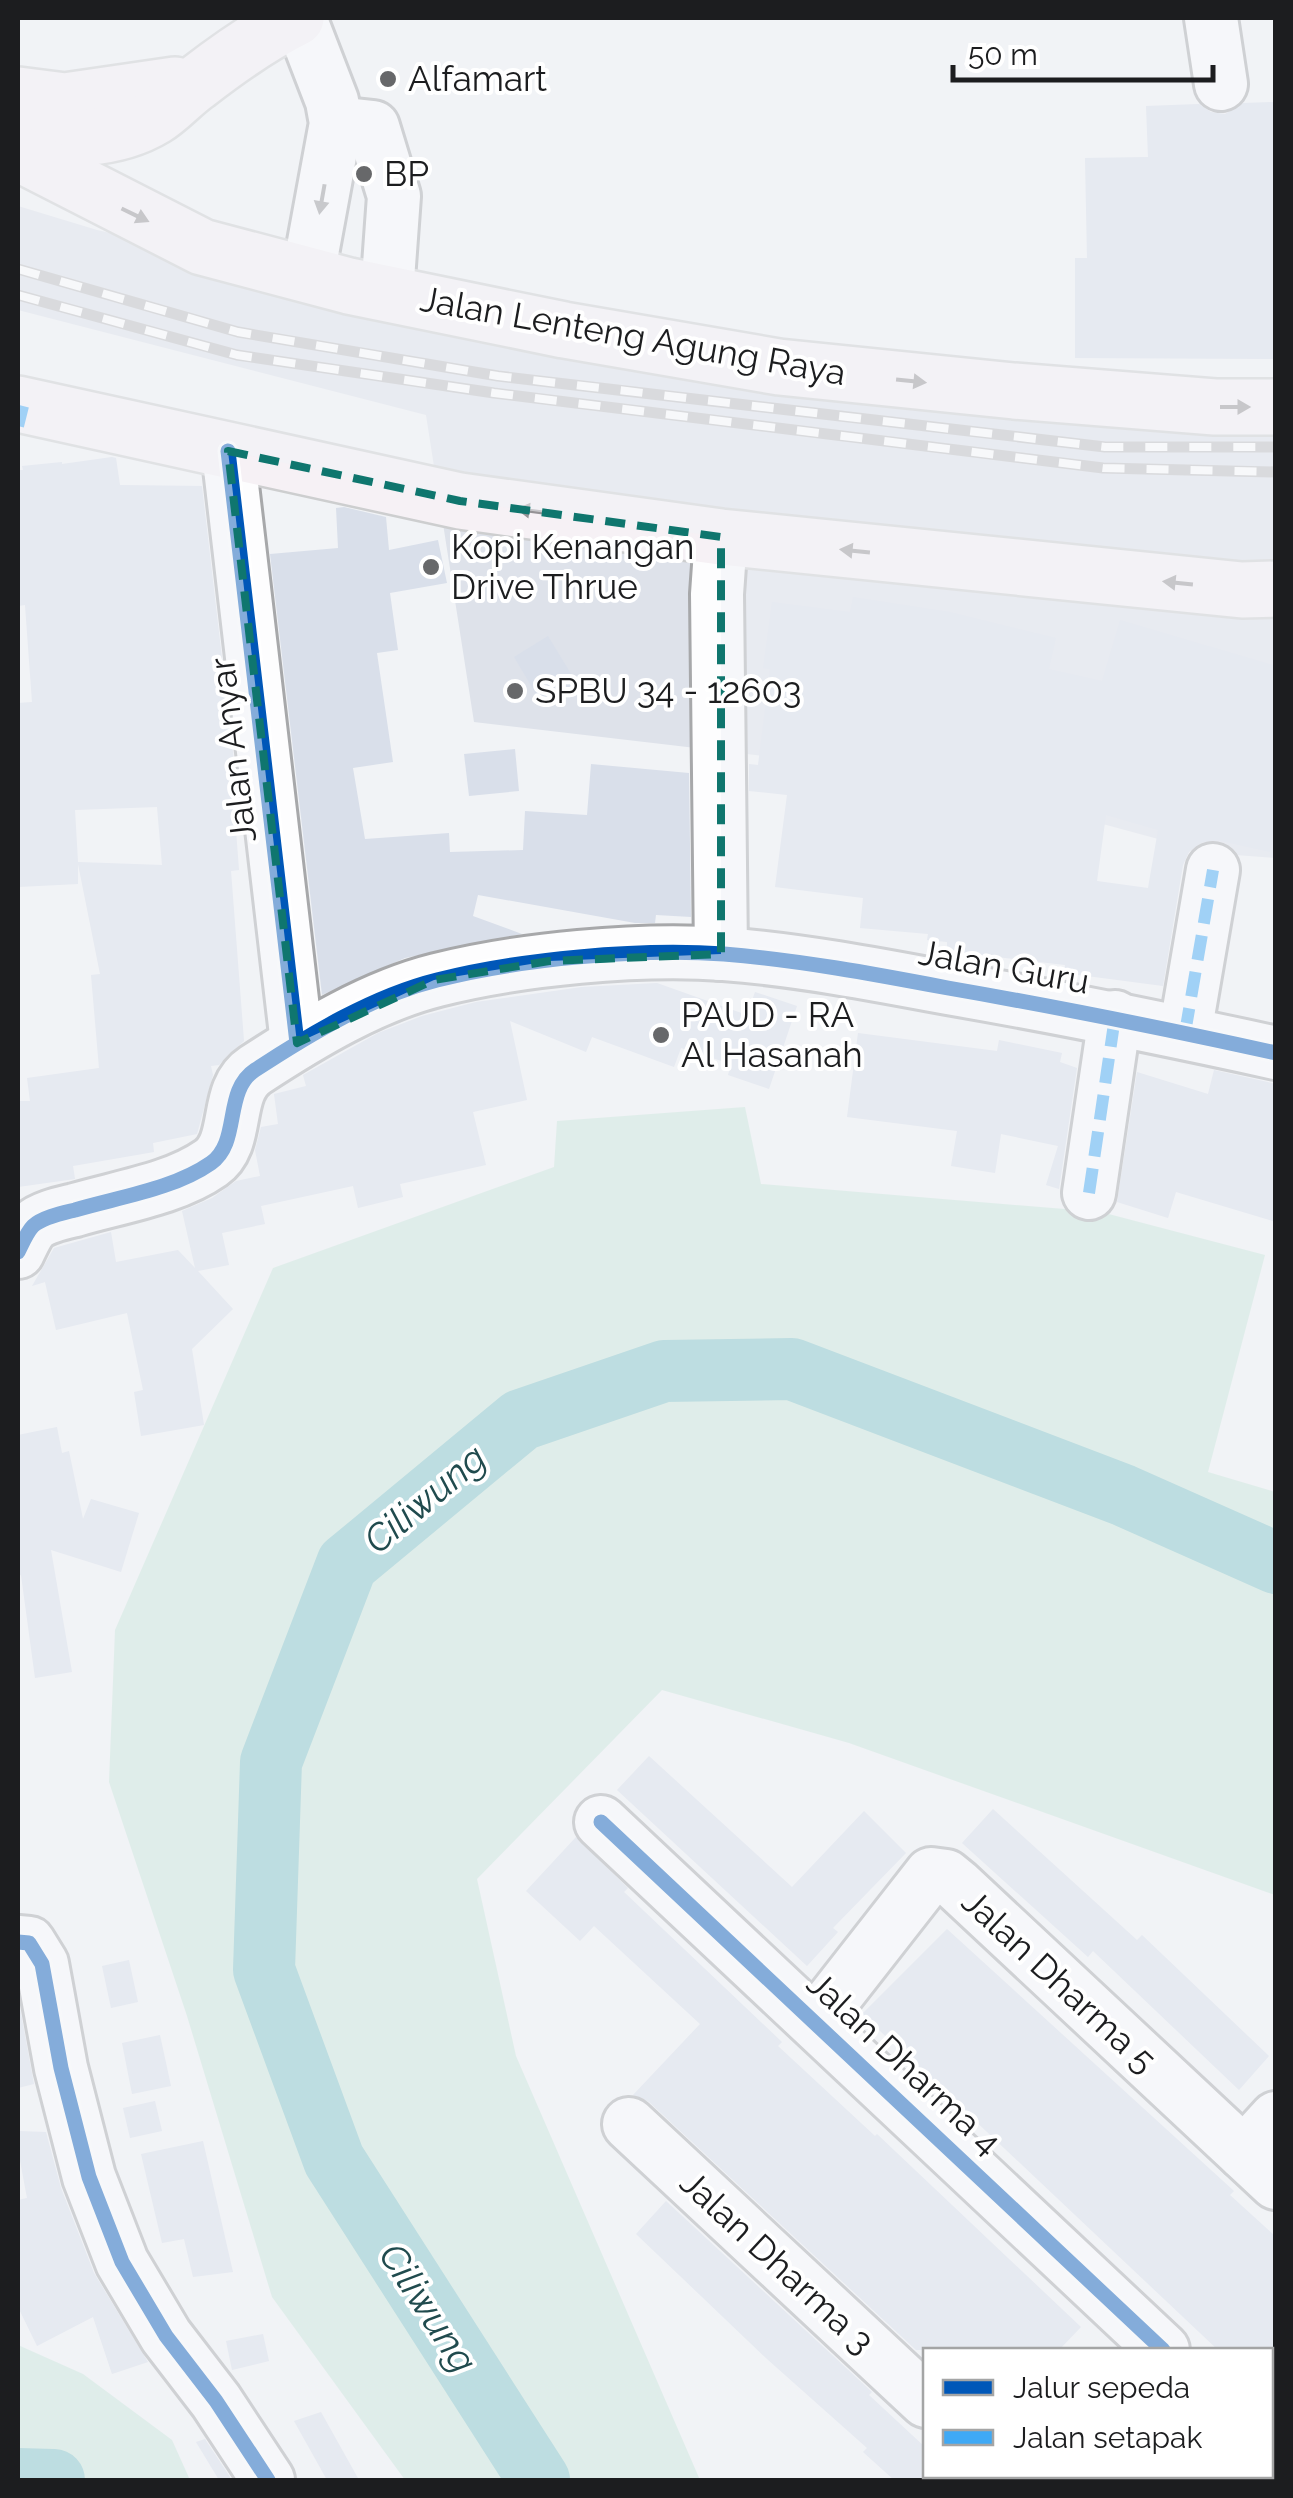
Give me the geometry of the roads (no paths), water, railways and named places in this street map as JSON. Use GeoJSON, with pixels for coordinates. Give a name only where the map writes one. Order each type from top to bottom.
{"type":"FeatureCollection","features":[{"type":"Feature","properties":{"kind":"main road"},"geometry":{"type":"LineString","coordinates":[[18,135],[62,140],[108,134],[154,118],[282,21]]}},
{"type":"Feature","properties":{"kind":"main road"},"geometry":{"type":"LineString","coordinates":[[18,95],[66,101],[198,82]]}},
{"type":"Feature","properties":{"kind":"main road","name":"Jalan Lenteng Agung Raya"},"geometry":{"type":"LineString","coordinates":[[18,153],[202,247],[308,276],[564,330],[780,367],[1033,393],[1276,408]]}},
{"type":"Feature","properties":{"kind":"main road"},"geometry":{"type":"LineString","coordinates":[[18,175],[75,185]]}},
{"type":"Feature","properties":{"kind":"main road"},"geometry":{"type":"LineString","coordinates":[[19,403],[460,501],[721,537],[1204,586],[1276,589]]}},
{"type":"Feature","properties":{"kind":"street"},"geometry":{"type":"LineString","coordinates":[[1211,18],[1221,84]]}},
{"type":"Feature","properties":{"kind":"street"},"geometry":{"type":"LineString","coordinates":[[282,21],[332,101],[336,123],[308,276]]}},
{"type":"Feature","properties":{"kind":"street"},"geometry":{"type":"LineString","coordinates":[[336,123],[373,127],[394,196],[387,293]]}},
{"type":"Feature","properties":{"kind":"street","name":"Jalan Anyar"},"geometry":{"type":"LineString","coordinates":[[219,449],[297,1043]]}},
{"type":"Feature","properties":{"kind":"street"},"geometry":{"type":"LineString","coordinates":[[720,954],[717,594],[721,537]]}},
{"type":"Feature","properties":{"kind":"street"},"geometry":{"type":"LineString","coordinates":[[1185,1033],[1214,870]]}},
{"type":"Feature","properties":{"kind":"street","name":"Jalan Guru"},"geometry":{"type":"LineString","coordinates":[[18,1252],[33,1226],[190,1176],[216,1160],[230,1128],[236,1094],[249,1074],[297,1043],[360,1010],[450,977],[499,967],[595,957],[720,954],[822,965],[1115,1017],[1276,1053]]}},
{"type":"Feature","properties":{"kind":"street"},"geometry":{"type":"LineString","coordinates":[[1089,1193],[1115,1017]]}},
{"type":"Feature","properties":{"kind":"street","name":"Jalan Dharma 4"},"geometry":{"type":"LineString","coordinates":[[601,1822],[1161,2348]]}},
{"type":"Feature","properties":{"kind":"street","name":"Jalan Dharma 5"},"geometry":{"type":"LineString","coordinates":[[816,2021],[931,1874],[938,1873],[1265,2151]]}},
{"type":"Feature","properties":{"kind":"street"},"geometry":{"type":"LineString","coordinates":[[18,1942],[28,1942],[42,1964],[61,2068],[89,2177],[122,2262],[166,2336],[216,2401],[268,2480]]}},
{"type":"Feature","properties":{"kind":"street","name":"Jalan Dharma 3"},"geometry":{"type":"LineString","coordinates":[[630,2124],[923,2398]]}},
{"type":"Feature","properties":{"kind":"waterway","name":"Ciliwung"},"geometry":{"type":"LineString","coordinates":[[539,2480],[334,2160],[264,1970],[271,1762],[347,1564],[521,1420],[664,1371],[792,1369],[1123,1495],[1276,1563]]}},
{"type":"Feature","properties":{"kind":"waterway","name":"Ciliwung"},"geometry":{"type":"LineString","coordinates":[[18,2479],[54,2480]]}},
{"type":"Feature","properties":{"kind":"railway"},"geometry":{"type":"LineString","coordinates":[[18,269],[238,332],[498,376],[1105,447],[1276,447]]}},
{"type":"Feature","properties":{"kind":"railway"},"geometry":{"type":"LineString","coordinates":[[18,295],[237,355],[494,393],[1103,468],[1276,472]]}},
{"type":"Feature","properties":{"kind":"place","name":"Alfamart"},"geometry":{"type":"Point","coordinates":[388,79]}},
{"type":"Feature","properties":{"kind":"place","name":"BP"},"geometry":{"type":"Point","coordinates":[364,174]}},
{"type":"Feature","properties":{"kind":"place","name":"Kopi Kenangan Drive Thrue"},"geometry":{"type":"Point","coordinates":[431,567]}},
{"type":"Feature","properties":{"kind":"place","name":"SPBU 34 - 12603"},"geometry":{"type":"Point","coordinates":[515,691]}},
{"type":"Feature","properties":{"kind":"place","name":"PAUD - RA Al Hasanah"},"geometry":{"type":"Point","coordinates":[661,1035]}}]}
